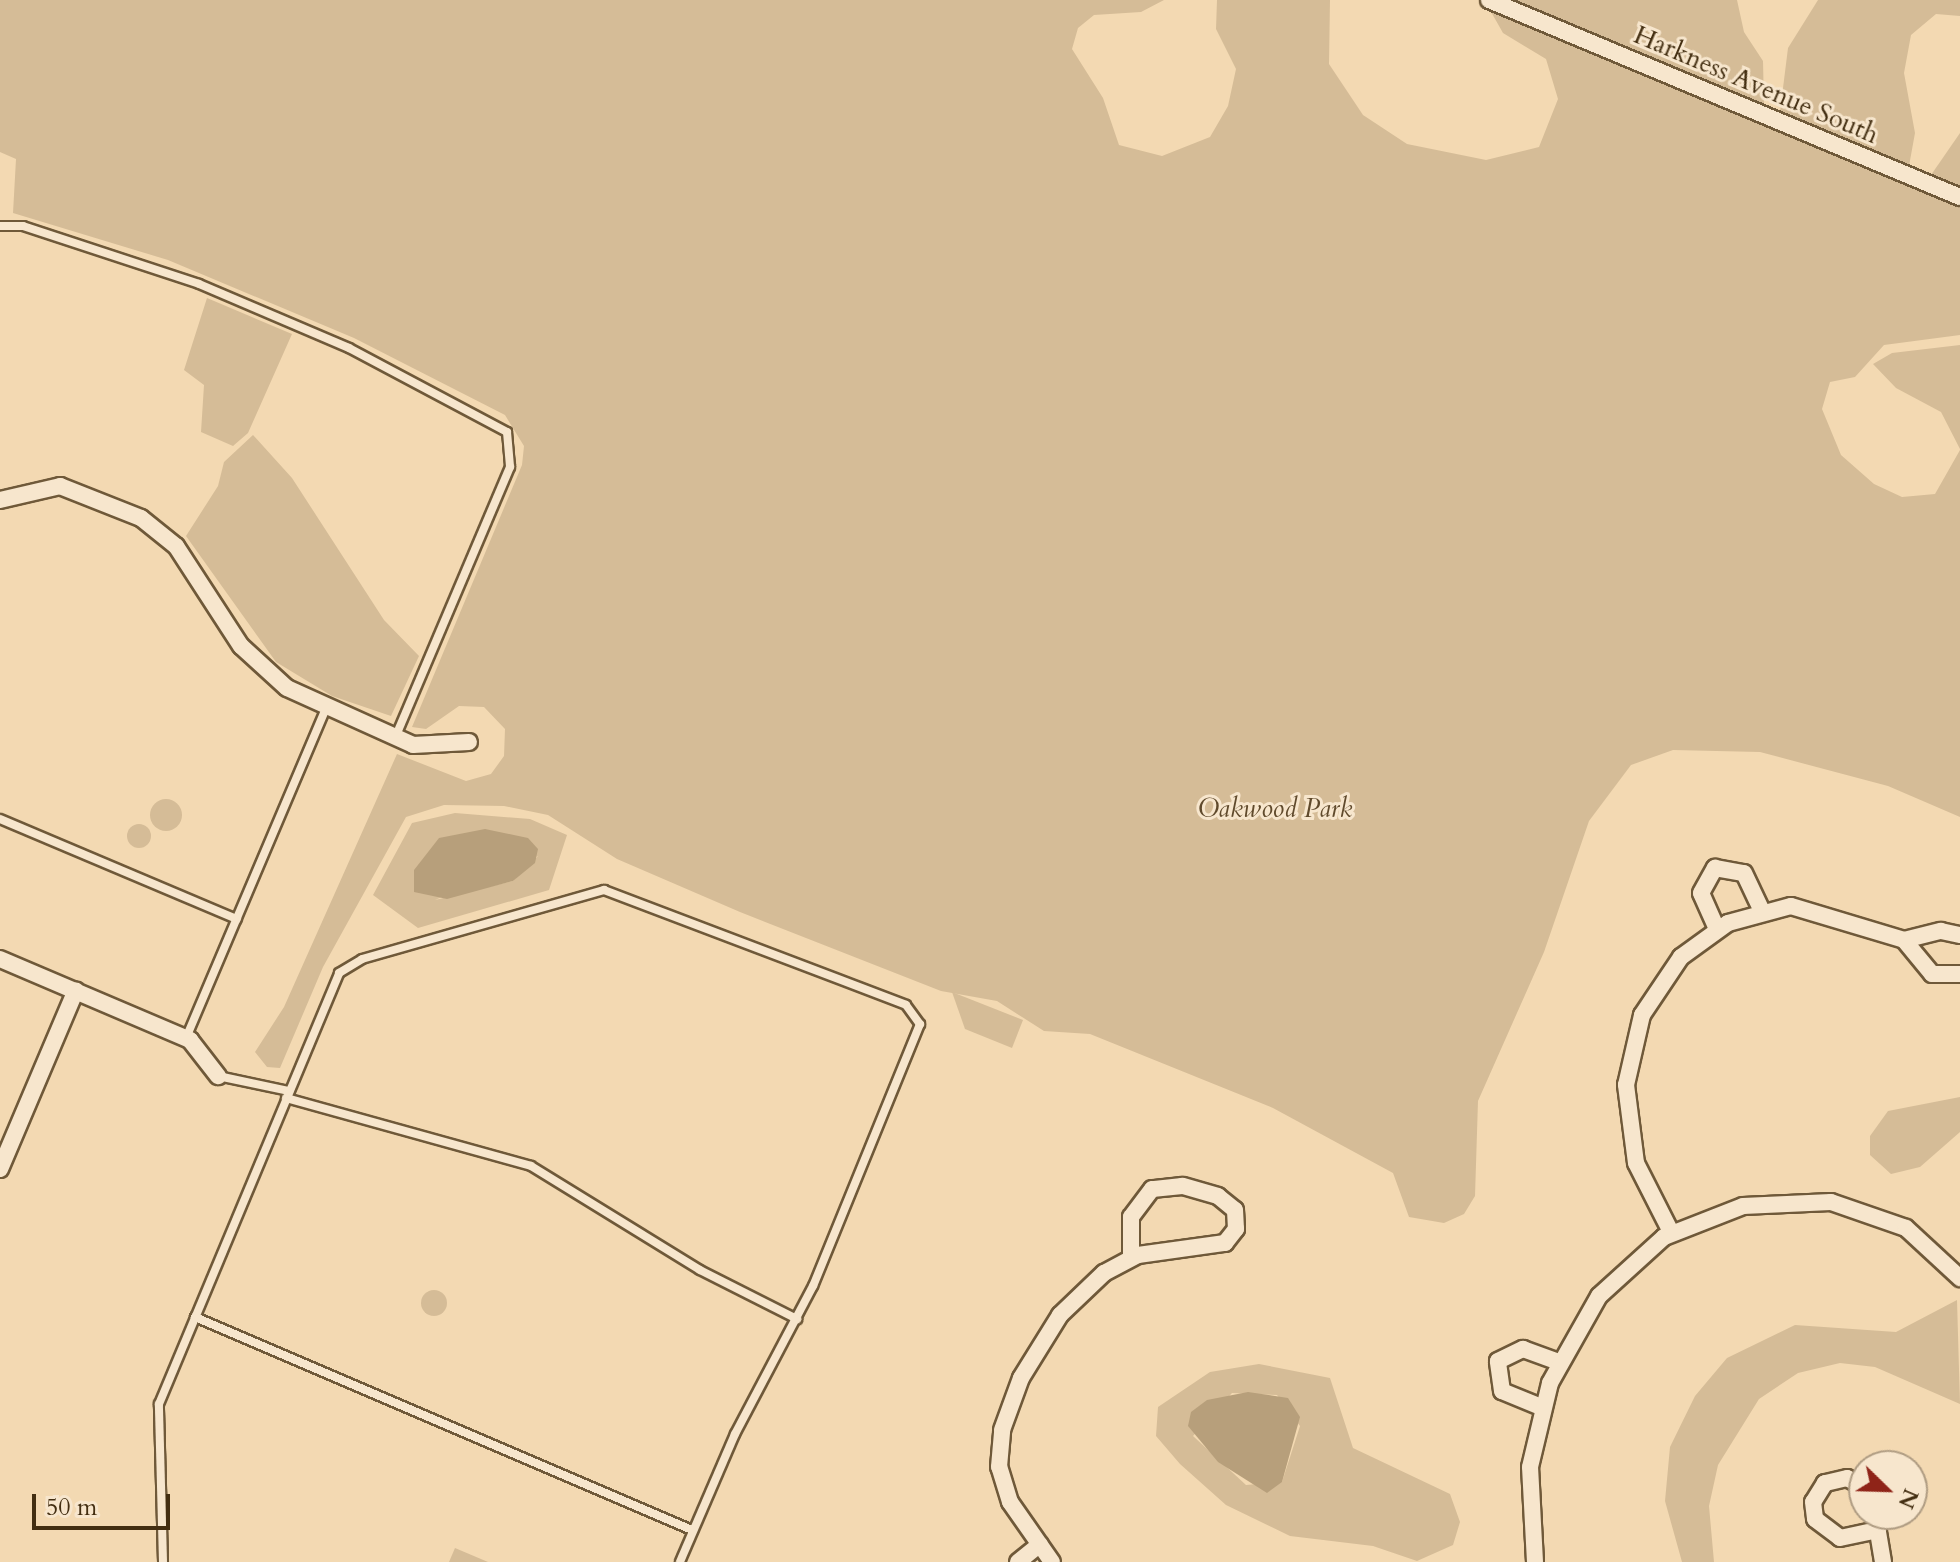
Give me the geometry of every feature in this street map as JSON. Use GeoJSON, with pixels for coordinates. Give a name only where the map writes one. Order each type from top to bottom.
{"type":"FeatureCollection","features":[{"type":"Feature","properties":{"kind":"street","name":"Harkness Avenue South"},"geometry":{"type":"LineString","coordinates":[[1489,0],[1960,197]]}},
{"type":"Feature","properties":{"kind":"street"},"geometry":{"type":"LineString","coordinates":[[0,500],[60,486],[149,523],[182,553],[248,655],[287,688],[395,738],[428,748],[469,742]]}},
{"type":"Feature","properties":{"kind":"street"},"geometry":{"type":"LineString","coordinates":[[1717,929],[1701,893],[1715,868],[1744,873],[1762,911]]}},
{"type":"Feature","properties":{"kind":"street"},"geometry":{"type":"LineString","coordinates":[[1671,1232],[1632,1150],[1626,1075],[1651,998],[1681,957],[1717,929],[1762,911],[1814,908],[1904,940],[1932,974],[1960,974]]}},
{"type":"Feature","properties":{"kind":"street"},"geometry":{"type":"LineString","coordinates":[[1904,940],[1941,931],[1960,935]]}},
{"type":"Feature","properties":{"kind":"street"},"geometry":{"type":"LineString","coordinates":[[0,959],[186,1038],[218,1076]]}},
{"type":"Feature","properties":{"kind":"street"},"geometry":{"type":"LineString","coordinates":[[0,1169],[76,990]]}},
{"type":"Feature","properties":{"kind":"street"},"geometry":{"type":"LineString","coordinates":[[1052,1562],[1003,1484],[999,1448],[1007,1412],[1060,1315],[1131,1257],[1225,1243],[1236,1229],[1235,1210],[1218,1196],[1182,1186],[1152,1189],[1131,1217],[1131,1257]]}},
{"type":"Feature","properties":{"kind":"street"},"geometry":{"type":"LineString","coordinates":[[1535,1562],[1529,1498],[1541,1407],[1559,1362],[1607,1287],[1671,1232],[1743,1206],[1831,1202],[1906,1228],[1960,1278]]}},
{"type":"Feature","properties":{"kind":"street"},"geometry":{"type":"LineString","coordinates":[[1541,1407],[1502,1391],[1498,1361],[1523,1349],[1559,1362]]}},
{"type":"Feature","properties":{"kind":"street"},"geometry":{"type":"LineString","coordinates":[[1848,1479],[1825,1483],[1813,1502],[1815,1519],[1840,1538],[1858,1530]]}},
{"type":"Feature","properties":{"kind":"street"},"geometry":{"type":"LineString","coordinates":[[1878,1530],[1883,1562]]}},
{"type":"Feature","properties":{"kind":"street"},"geometry":{"type":"LineString","coordinates":[[1018,1562],[1040,1544]]}},
{"type":"Feature","properties":{"kind":"lane"},"geometry":{"type":"LineString","coordinates":[[0,226],[23,226],[199,284],[349,348],[507,432],[510,467],[395,738]]}},
{"type":"Feature","properties":{"kind":"lane"},"geometry":{"type":"LineString","coordinates":[[186,1038],[326,708]]}},
{"type":"Feature","properties":{"kind":"lane"},"geometry":{"type":"LineString","coordinates":[[0,819],[237,919]]}},
{"type":"Feature","properties":{"kind":"lane"},"geometry":{"type":"LineString","coordinates":[[163,1562],[159,1404],[288,1094],[346,966],[599,891],[906,1005],[919,1019],[917,1044],[797,1319],[692,1530],[680,1562]]}},
{"type":"Feature","properties":{"kind":"lane"},"geometry":{"type":"LineString","coordinates":[[218,1076],[531,1166],[700,1270],[797,1319]]}},
{"type":"Feature","properties":{"kind":"lane"},"geometry":{"type":"LineString","coordinates":[[195,1317],[692,1530]]}},
{"type":"Feature","properties":{"kind":"green space","name":"Oakwood Park"},"geometry":{"type":"Polygon","coordinates":[[[0,0],[1164,0],[1141,12],[1094,15],[1078,28],[1072,49],[1103,98],[1119,145],[1162,156],[1210,137],[1228,106],[1236,69],[1216,29],[1217,0],[1330,0],[1329,64],[1363,115],[1407,144],[1486,160],[1539,147],[1558,99],[1546,59],[1503,33],[1490,10],[1960,207],[1960,335],[1884,345],[1855,377],[1830,382],[1822,409],[1841,455],[1874,484],[1902,497],[1935,494],[1960,450],[1960,817],[1888,786],[1760,752],[1673,750],[1631,765],[1589,821],[1544,952],[1478,1101],[1475,1196],[1464,1214],[1444,1223],[1409,1217],[1393,1173],[1273,1108],[1090,1034],[1044,1031],[997,1001],[941,991],[740,912],[617,859],[548,815],[504,806],[444,805],[406,817],[323,967],[280,1068],[267,1067],[255,1052],[284,1007],[397,754],[466,781],[491,774],[504,756],[505,729],[484,707],[459,706],[426,729],[412,727],[522,465],[524,446],[505,415],[354,338],[168,260],[13,213],[16,159],[0,152],[0,0]]]}},
{"type":"Feature","properties":{"kind":"green space"},"geometry":{"type":"Polygon","coordinates":[[[1513,0],[1737,0],[1744,32],[1763,61],[1764,105],[1513,0]]]}},
{"type":"Feature","properties":{"kind":"green space"},"geometry":{"type":"Polygon","coordinates":[[[1818,0],[1960,0],[1960,16],[1936,14],[1911,35],[1904,73],[1915,133],[1909,166],[1780,112],[1788,48],[1818,0]]]}},
{"type":"Feature","properties":{"kind":"green space"},"geometry":{"type":"Polygon","coordinates":[[[1960,133],[1960,187],[1931,175],[1960,133]]]}},
{"type":"Feature","properties":{"kind":"green space"},"geometry":{"type":"Polygon","coordinates":[[[207,298],[292,334],[248,433],[233,446],[201,432],[204,385],[184,370],[207,298]]]}},
{"type":"Feature","properties":{"kind":"green space"},"geometry":{"type":"Polygon","coordinates":[[[1960,345],[1960,449],[1941,412],[1896,388],[1873,364],[1892,353],[1960,345]]]}},
{"type":"Feature","properties":{"kind":"green space"},"geometry":{"type":"Polygon","coordinates":[[[253,435],[292,478],[384,620],[419,656],[391,716],[332,696],[276,662],[186,536],[218,486],[224,462],[253,435]]]}},
{"type":"Feature","properties":{"kind":"green space"},"geometry":{"type":"Polygon","coordinates":[[[166,799],[178,803],[182,815],[178,827],[166,831],[154,827],[150,815],[154,803],[166,799]]]}},
{"type":"Feature","properties":{"kind":"green space"},"geometry":{"type":"Polygon","coordinates":[[[455,813],[530,819],[567,835],[549,890],[418,928],[373,895],[412,823],[455,813]],[[538,856],[435,900],[513,881],[538,856]]]}},
{"type":"Feature","properties":{"kind":"green space"},"geometry":{"type":"Polygon","coordinates":[[[139,824],[148,827],[151,836],[148,845],[139,848],[130,845],[127,836],[130,827],[139,824]]]}},
{"type":"Feature","properties":{"kind":"green space"},"geometry":{"type":"Polygon","coordinates":[[[952,992],[1023,1020],[1012,1048],[965,1029],[952,992]]]}},
{"type":"Feature","properties":{"kind":"green space"},"geometry":{"type":"Polygon","coordinates":[[[1960,1097],[1960,1132],[1920,1167],[1891,1174],[1870,1155],[1870,1136],[1888,1111],[1960,1097]]]}},
{"type":"Feature","properties":{"kind":"green space"},"geometry":{"type":"Polygon","coordinates":[[[434,1290],[443,1294],[447,1303],[443,1312],[434,1316],[425,1312],[421,1303],[425,1294],[434,1290]]]}},
{"type":"Feature","properties":{"kind":"green space"},"geometry":{"type":"Polygon","coordinates":[[[1957,1300],[1960,1404],[1875,1367],[1840,1363],[1798,1373],[1759,1399],[1718,1465],[1709,1506],[1714,1562],[1682,1562],[1665,1501],[1670,1447],[1695,1396],[1727,1358],[1795,1325],[1896,1332],[1957,1300]]]}},
{"type":"Feature","properties":{"kind":"green space"},"geometry":{"type":"Polygon","coordinates":[[[1259,1364],[1330,1378],[1353,1448],[1450,1494],[1460,1522],[1453,1545],[1417,1561],[1373,1546],[1290,1536],[1226,1505],[1180,1464],[1156,1436],[1158,1407],[1210,1372],[1259,1364]],[[1232,1393],[1193,1436],[1246,1485],[1282,1482],[1300,1426],[1277,1395],[1232,1393]]]}},
{"type":"Feature","properties":{"kind":"green space"},"geometry":{"type":"Polygon","coordinates":[[[455,1548],[488,1562],[449,1562],[455,1548]]]}},
{"type":"Feature","properties":{"kind":"shaded area"},"geometry":{"type":"Polygon","coordinates":[[[485,829],[528,838],[538,849],[535,863],[513,881],[447,899],[414,892],[414,870],[439,838],[485,829]]]}},
{"type":"Feature","properties":{"kind":"shaded area"},"geometry":{"type":"Polygon","coordinates":[[[1248,1392],[1288,1398],[1300,1417],[1282,1482],[1267,1493],[1218,1462],[1188,1426],[1191,1412],[1207,1400],[1248,1392]]]}}]}
